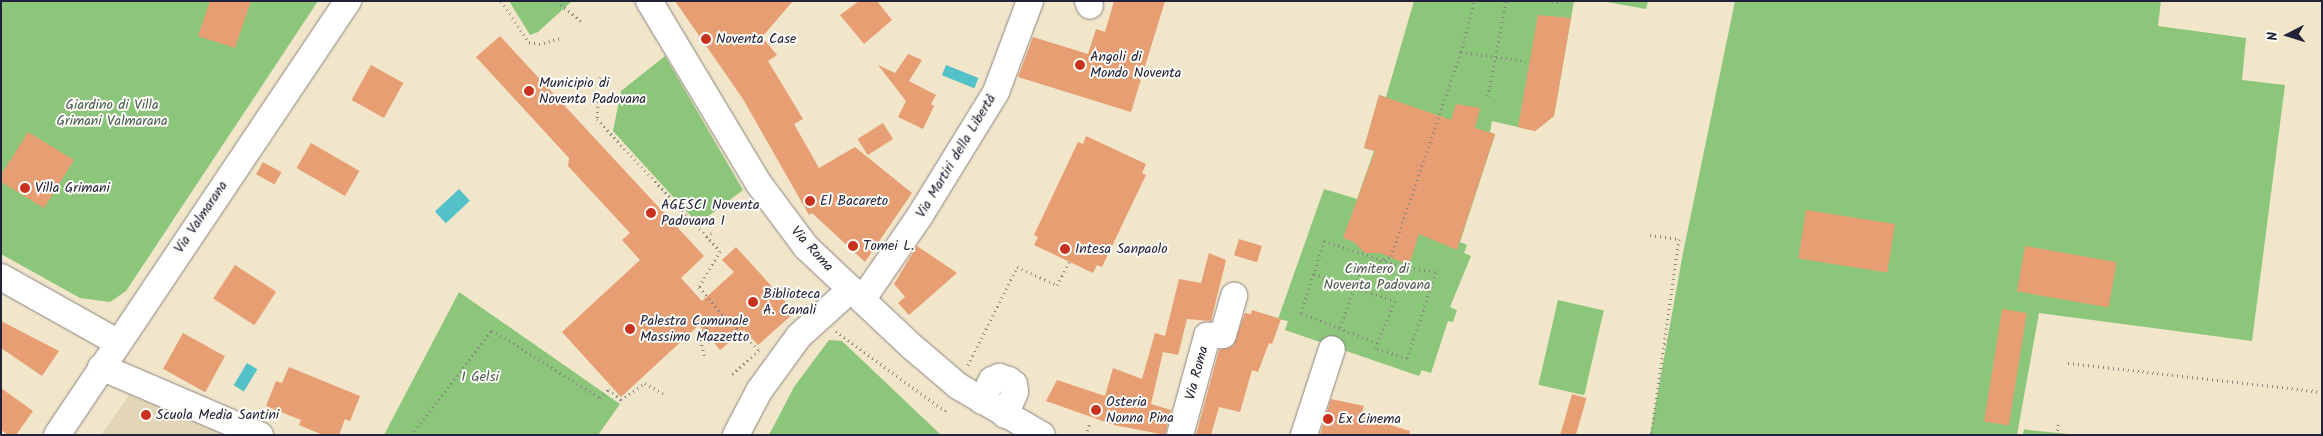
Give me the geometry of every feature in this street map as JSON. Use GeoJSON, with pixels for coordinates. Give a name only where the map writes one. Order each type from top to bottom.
{"type":"FeatureCollection","features":[{"type":"Feature","properties":{"kind":"street","name":"Via Valmarana"},"geometry":{"type":"LineString","coordinates":[[57,435],[117,342],[348,1]]}},
{"type":"Feature","properties":{"kind":"street","name":"Via Roma"},"geometry":{"type":"LineString","coordinates":[[649,1],[759,184],[806,247],[910,345],[982,401],[1042,435]]}},
{"type":"Feature","properties":{"kind":"street","name":"Via Martiri della Libertà"},"geometry":{"type":"LineString","coordinates":[[736,435],[759,391],[799,336],[818,319],[856,295],[921,214],[996,92],[1030,1]]}},
{"type":"Feature","properties":{"kind":"street"},"geometry":{"type":"LineString","coordinates":[[1,277],[117,342]]}},
{"type":"Feature","properties":{"kind":"street","name":"Via Roma"},"geometry":{"type":"LineString","coordinates":[[1180,435],[1207,336],[1223,335],[1234,296]]}},
{"type":"Feature","properties":{"kind":"street"},"geometry":{"type":"LineString","coordinates":[[1304,435],[1336,338]]}},
{"type":"Feature","properties":{"kind":"street"},"geometry":{"type":"LineString","coordinates":[[101,367],[260,435]]}},
{"type":"Feature","properties":{"kind":"path"},"geometry":{"type":"LineString","coordinates":[[501,1],[529,42],[539,44],[561,38]]}},
{"type":"Feature","properties":{"kind":"path"},"geometry":{"type":"LineString","coordinates":[[557,1],[581,21]]}},
{"type":"Feature","properties":{"kind":"path"},"geometry":{"type":"LineString","coordinates":[[1336,338],[1360,270],[1391,256],[1461,52],[1474,1]]}},
{"type":"Feature","properties":{"kind":"path"},"geometry":{"type":"LineString","coordinates":[[1488,96],[1506,1]]}},
{"type":"Feature","properties":{"kind":"path"},"geometry":{"type":"LineString","coordinates":[[1552,1],[1561,3]]}},
{"type":"Feature","properties":{"kind":"path"},"geometry":{"type":"LineString","coordinates":[[1461,52],[1525,61]]}},
{"type":"Feature","properties":{"kind":"path"},"geometry":{"type":"LineString","coordinates":[[600,77],[597,120],[720,252],[699,287],[722,314],[759,350],[732,374]]}},
{"type":"Feature","properties":{"kind":"path"},"geometry":{"type":"LineString","coordinates":[[707,237],[713,232]]}},
{"type":"Feature","properties":{"kind":"path"},"geometry":{"type":"LineString","coordinates":[[1650,235],[1679,239],[1651,435]]}},
{"type":"Feature","properties":{"kind":"path"},"geometry":{"type":"LineString","coordinates":[[1314,274],[1394,300],[1377,343],[1375,348],[1407,358],[1436,272],[1382,260],[1324,241],[1301,313],[1336,338],[1377,343]]}},
{"type":"Feature","properties":{"kind":"path"},"geometry":{"type":"LineString","coordinates":[[968,366],[1018,267],[1057,285],[1069,262]]}},
{"type":"Feature","properties":{"kind":"path"},"geometry":{"type":"LineString","coordinates":[[705,357],[699,336],[722,314]]}},
{"type":"Feature","properties":{"kind":"path"},"geometry":{"type":"LineString","coordinates":[[818,319],[859,346],[945,411],[954,399]]}},
{"type":"Feature","properties":{"kind":"path"},"geometry":{"type":"LineString","coordinates":[[411,435],[492,330],[600,398],[609,389],[621,400],[646,382],[666,395]]}},
{"type":"Feature","properties":{"kind":"path"},"geometry":{"type":"LineString","coordinates":[[2068,363],[2322,392]]}},
{"type":"Feature","properties":{"kind":"path"},"geometry":{"type":"LineString","coordinates":[[1084,435],[1090,423]]}},
{"type":"Feature","properties":{"kind":"path"},"geometry":{"type":"LineString","coordinates":[[2056,435],[2058,424]]}},
{"type":"Feature","properties":{"kind":"shaded area","name":"Scuola Media Santini"},"geometry":{"type":"Polygon","coordinates":[[[129,395],[225,435],[101,435],[129,395]]]}},
{"type":"Feature","properties":{"kind":"green space","name":"Giardino di Villa Grimani Valmarana"},"geometry":{"type":"Polygon","coordinates":[[[1,1],[318,1],[126,291],[110,302],[80,298],[1,254],[1,1]]]}},
{"type":"Feature","properties":{"kind":"green space"},"geometry":{"type":"Polygon","coordinates":[[[509,1],[572,1],[538,32],[530,35],[509,1]]]}},
{"type":"Feature","properties":{"kind":"green space","name":"Cimitero di Noventa Padovana"},"geometry":{"type":"Polygon","coordinates":[[[1414,1],[1574,1],[1554,116],[1535,131],[1492,121],[1490,132],[1495,135],[1460,242],[1467,245],[1464,253],[1471,256],[1450,307],[1457,310],[1453,322],[1448,321],[1431,373],[1422,370],[1419,376],[1285,330],[1288,321],[1278,319],[1324,189],[1357,199],[1374,151],[1364,148],[1379,95],[1386,97],[1414,1]]]}},
{"type":"Feature","properties":{"kind":"green space"},"geometry":{"type":"Polygon","coordinates":[[[1601,1],[1648,1],[1646,9],[1601,1]]]}},
{"type":"Feature","properties":{"kind":"green space"},"geometry":{"type":"Polygon","coordinates":[[[1735,1],[2161,1],[2158,26],[2246,38],[2242,80],[2285,85],[2252,341],[2039,313],[2017,435],[1650,435],[1683,253],[1735,1]]]}},
{"type":"Feature","properties":{"kind":"green space"},"geometry":{"type":"Polygon","coordinates":[[[665,56],[743,190],[698,224],[613,131],[621,91],[665,56]]]}},
{"type":"Feature","properties":{"kind":"green space","name":"I Gelsi"},"geometry":{"type":"Polygon","coordinates":[[[459,292],[620,404],[598,435],[384,435],[459,292]]]}},
{"type":"Feature","properties":{"kind":"green space"},"geometry":{"type":"Polygon","coordinates":[[[1558,300],[1604,311],[1584,395],[1538,385],[1558,300]]]}},
{"type":"Feature","properties":{"kind":"green space"},"geometry":{"type":"Polygon","coordinates":[[[829,340],[842,341],[941,435],[769,435],[794,387],[829,340]]]}},
{"type":"Feature","properties":{"kind":"green space"},"geometry":{"type":"Polygon","coordinates":[[[2024,429],[2028,430],[2080,435],[2023,435],[2024,429]]]}},
{"type":"Feature","properties":{"kind":"water"},"geometry":{"type":"Polygon","coordinates":[[[946,65],[978,78],[974,88],[942,75],[946,65]]]}},
{"type":"Feature","properties":{"kind":"water"},"geometry":{"type":"Polygon","coordinates":[[[459,189],[470,201],[446,223],[435,212],[459,189]]]}},
{"type":"Feature","properties":{"kind":"water"},"geometry":{"type":"Polygon","coordinates":[[[247,363],[257,369],[244,391],[234,385],[247,363]]]}},
{"type":"Feature","properties":{"kind":"building"},"geometry":{"type":"Polygon","coordinates":[[[210,1],[251,1],[235,48],[198,36],[210,1]]]}},
{"type":"Feature","properties":{"kind":"building"},"geometry":{"type":"Polygon","coordinates":[[[675,1],[793,1],[762,37],[777,55],[768,61],[803,119],[794,124],[819,168],[855,147],[912,193],[865,262],[812,213],[809,215],[743,99],[675,1]]]}},
{"type":"Feature","properties":{"kind":"building"},"geometry":{"type":"Polygon","coordinates":[[[859,1],[877,1],[892,20],[864,44],[840,15],[859,1]]]}},
{"type":"Feature","properties":{"kind":"building","name":"Angoli di Mondo Noventa"},"geometry":{"type":"Polygon","coordinates":[[[1114,1],[1165,1],[1131,112],[1018,77],[1033,37],[1088,54],[1096,29],[1105,32],[1114,1]]]}},
{"type":"Feature","properties":{"kind":"building"},"geometry":{"type":"Polygon","coordinates":[[[1538,15],[1571,18],[1554,116],[1535,131],[1518,127],[1538,15]]]}},
{"type":"Feature","properties":{"kind":"building"},"geometry":{"type":"Polygon","coordinates":[[[500,36],[704,256],[681,278],[702,301],[734,272],[722,260],[736,247],[795,312],[758,345],[744,330],[720,350],[699,325],[621,397],[562,332],[640,260],[622,240],[630,233],[568,166],[569,158],[476,57],[500,36]]]}},
{"type":"Feature","properties":{"kind":"building"},"geometry":{"type":"Polygon","coordinates":[[[908,54],[922,60],[909,81],[936,95],[931,104],[934,106],[923,129],[898,117],[906,101],[878,65],[895,73],[908,54]]]}},
{"type":"Feature","properties":{"kind":"building"},"geometry":{"type":"Polygon","coordinates":[[[371,65],[403,83],[384,118],[352,100],[371,65]]]}},
{"type":"Feature","properties":{"kind":"building"},"geometry":{"type":"Polygon","coordinates":[[[1379,95],[1451,120],[1456,104],[1480,108],[1475,128],[1495,134],[1457,250],[1419,234],[1409,265],[1380,253],[1365,253],[1354,242],[1343,238],[1375,151],[1364,148],[1379,95]]]}},
{"type":"Feature","properties":{"kind":"building"},"geometry":{"type":"Polygon","coordinates":[[[883,123],[893,139],[868,155],[858,139],[883,123]]]}},
{"type":"Feature","properties":{"kind":"building"},"geometry":{"type":"Polygon","coordinates":[[[28,132],[74,160],[44,208],[1,182],[1,175],[28,132]]]}},
{"type":"Feature","properties":{"kind":"building"},"geometry":{"type":"Polygon","coordinates":[[[1086,136],[1146,164],[1142,173],[1146,175],[1102,267],[1097,265],[1093,273],[1034,245],[1038,237],[1034,235],[1078,142],[1083,144],[1086,136]]]}},
{"type":"Feature","properties":{"kind":"building"},"geometry":{"type":"Polygon","coordinates":[[[311,143],[359,171],[345,196],[296,168],[311,143]]]}},
{"type":"Feature","properties":{"kind":"building"},"geometry":{"type":"Polygon","coordinates":[[[263,162],[281,172],[275,184],[256,174],[263,162]]]}},
{"type":"Feature","properties":{"kind":"building"},"geometry":{"type":"Polygon","coordinates":[[[1806,210],[1895,224],[1887,272],[1798,258],[1806,210]]]}},
{"type":"Feature","properties":{"kind":"building"},"geometry":{"type":"Polygon","coordinates":[[[1239,239],[1262,246],[1257,262],[1234,255],[1239,239]]]}},
{"type":"Feature","properties":{"kind":"building"},"geometry":{"type":"Polygon","coordinates":[[[917,246],[957,273],[909,315],[898,303],[905,297],[894,284],[917,246]]]}},
{"type":"Feature","properties":{"kind":"building"},"geometry":{"type":"Polygon","coordinates":[[[2025,246],[2117,262],[2109,307],[2017,291],[2025,246]]]}},
{"type":"Feature","properties":{"kind":"building"},"geometry":{"type":"Polygon","coordinates":[[[1209,253],[1226,260],[1211,321],[1187,319],[1178,355],[1163,352],[1151,404],[1171,410],[1165,435],[1114,425],[1046,401],[1057,380],[1105,396],[1113,368],[1142,379],[1155,333],[1165,336],[1179,279],[1201,283],[1209,253]]]}},
{"type":"Feature","properties":{"kind":"building"},"geometry":{"type":"Polygon","coordinates":[[[235,265],[276,292],[254,325],[213,299],[235,265]]]}},
{"type":"Feature","properties":{"kind":"building"},"geometry":{"type":"Polygon","coordinates":[[[2002,309],[2027,313],[2009,426],[1984,422],[2002,309]]]}},
{"type":"Feature","properties":{"kind":"building"},"geometry":{"type":"Polygon","coordinates":[[[1252,310],[1281,319],[1272,344],[1269,343],[1258,372],[1252,370],[1240,412],[1219,407],[1211,435],[1196,435],[1219,350],[1233,346],[1245,313],[1251,314],[1252,310]]]}},
{"type":"Feature","properties":{"kind":"building"},"geometry":{"type":"Polygon","coordinates":[[[1,321],[59,351],[42,376],[1,348],[1,321]]]}},
{"type":"Feature","properties":{"kind":"building"},"geometry":{"type":"Polygon","coordinates":[[[183,333],[225,356],[205,392],[163,369],[183,333]]]}},
{"type":"Feature","properties":{"kind":"building"},"geometry":{"type":"Polygon","coordinates":[[[289,367],[360,396],[350,421],[345,419],[339,435],[323,435],[299,425],[301,420],[266,406],[276,381],[282,383],[289,367]]]}},
{"type":"Feature","properties":{"kind":"building"},"geometry":{"type":"Polygon","coordinates":[[[1,388],[33,411],[16,435],[8,435],[1,430],[1,388]]]}},
{"type":"Feature","properties":{"kind":"building"},"geometry":{"type":"Polygon","coordinates":[[[1572,394],[1586,398],[1576,435],[1560,434],[1572,394]]]}},
{"type":"Feature","properties":{"kind":"building"},"geometry":{"type":"Polygon","coordinates":[[[1331,399],[1364,406],[1361,416],[1410,431],[1409,435],[1320,435],[1331,399]]]}},
{"type":"Feature","properties":{"kind":"place","name":"Noventa Case"},"geometry":{"type":"Point","coordinates":[706,39]}},
{"type":"Feature","properties":{"kind":"place","name":"Angoli di Mondo Noventa"},"geometry":{"type":"Point","coordinates":[1080,65]}},
{"type":"Feature","properties":{"kind":"place","name":"Municipio di Noventa Padovana"},"geometry":{"type":"Point","coordinates":[529,91]}},
{"type":"Feature","properties":{"kind":"place","name":"Villa Grimani"},"geometry":{"type":"Point","coordinates":[25,188]}},
{"type":"Feature","properties":{"kind":"place","name":"El Bacareto"},"geometry":{"type":"Point","coordinates":[810,201]}},
{"type":"Feature","properties":{"kind":"place","name":"AGESCI Noventa Padovana 1"},"geometry":{"type":"Point","coordinates":[651,213]}},
{"type":"Feature","properties":{"kind":"place","name":"Tomei L."},"geometry":{"type":"Point","coordinates":[853,246]}},
{"type":"Feature","properties":{"kind":"place","name":"Intesa Sanpaolo"},"geometry":{"type":"Point","coordinates":[1065,249]}},
{"type":"Feature","properties":{"kind":"place","name":"Biblioteca A. Canali"},"geometry":{"type":"Point","coordinates":[753,302]}},
{"type":"Feature","properties":{"kind":"place","name":"Palestra Comunale Massimo Mazzetto"},"geometry":{"type":"Point","coordinates":[630,329]}},
{"type":"Feature","properties":{"kind":"place","name":"Osteria Nonna Pina"},"geometry":{"type":"Point","coordinates":[1096,410]}},
{"type":"Feature","properties":{"kind":"place","name":"Scuola Media Santini"},"geometry":{"type":"Point","coordinates":[146,415]}},
{"type":"Feature","properties":{"kind":"place","name":"Ex Cinema"},"geometry":{"type":"Point","coordinates":[1328,419]}}]}
